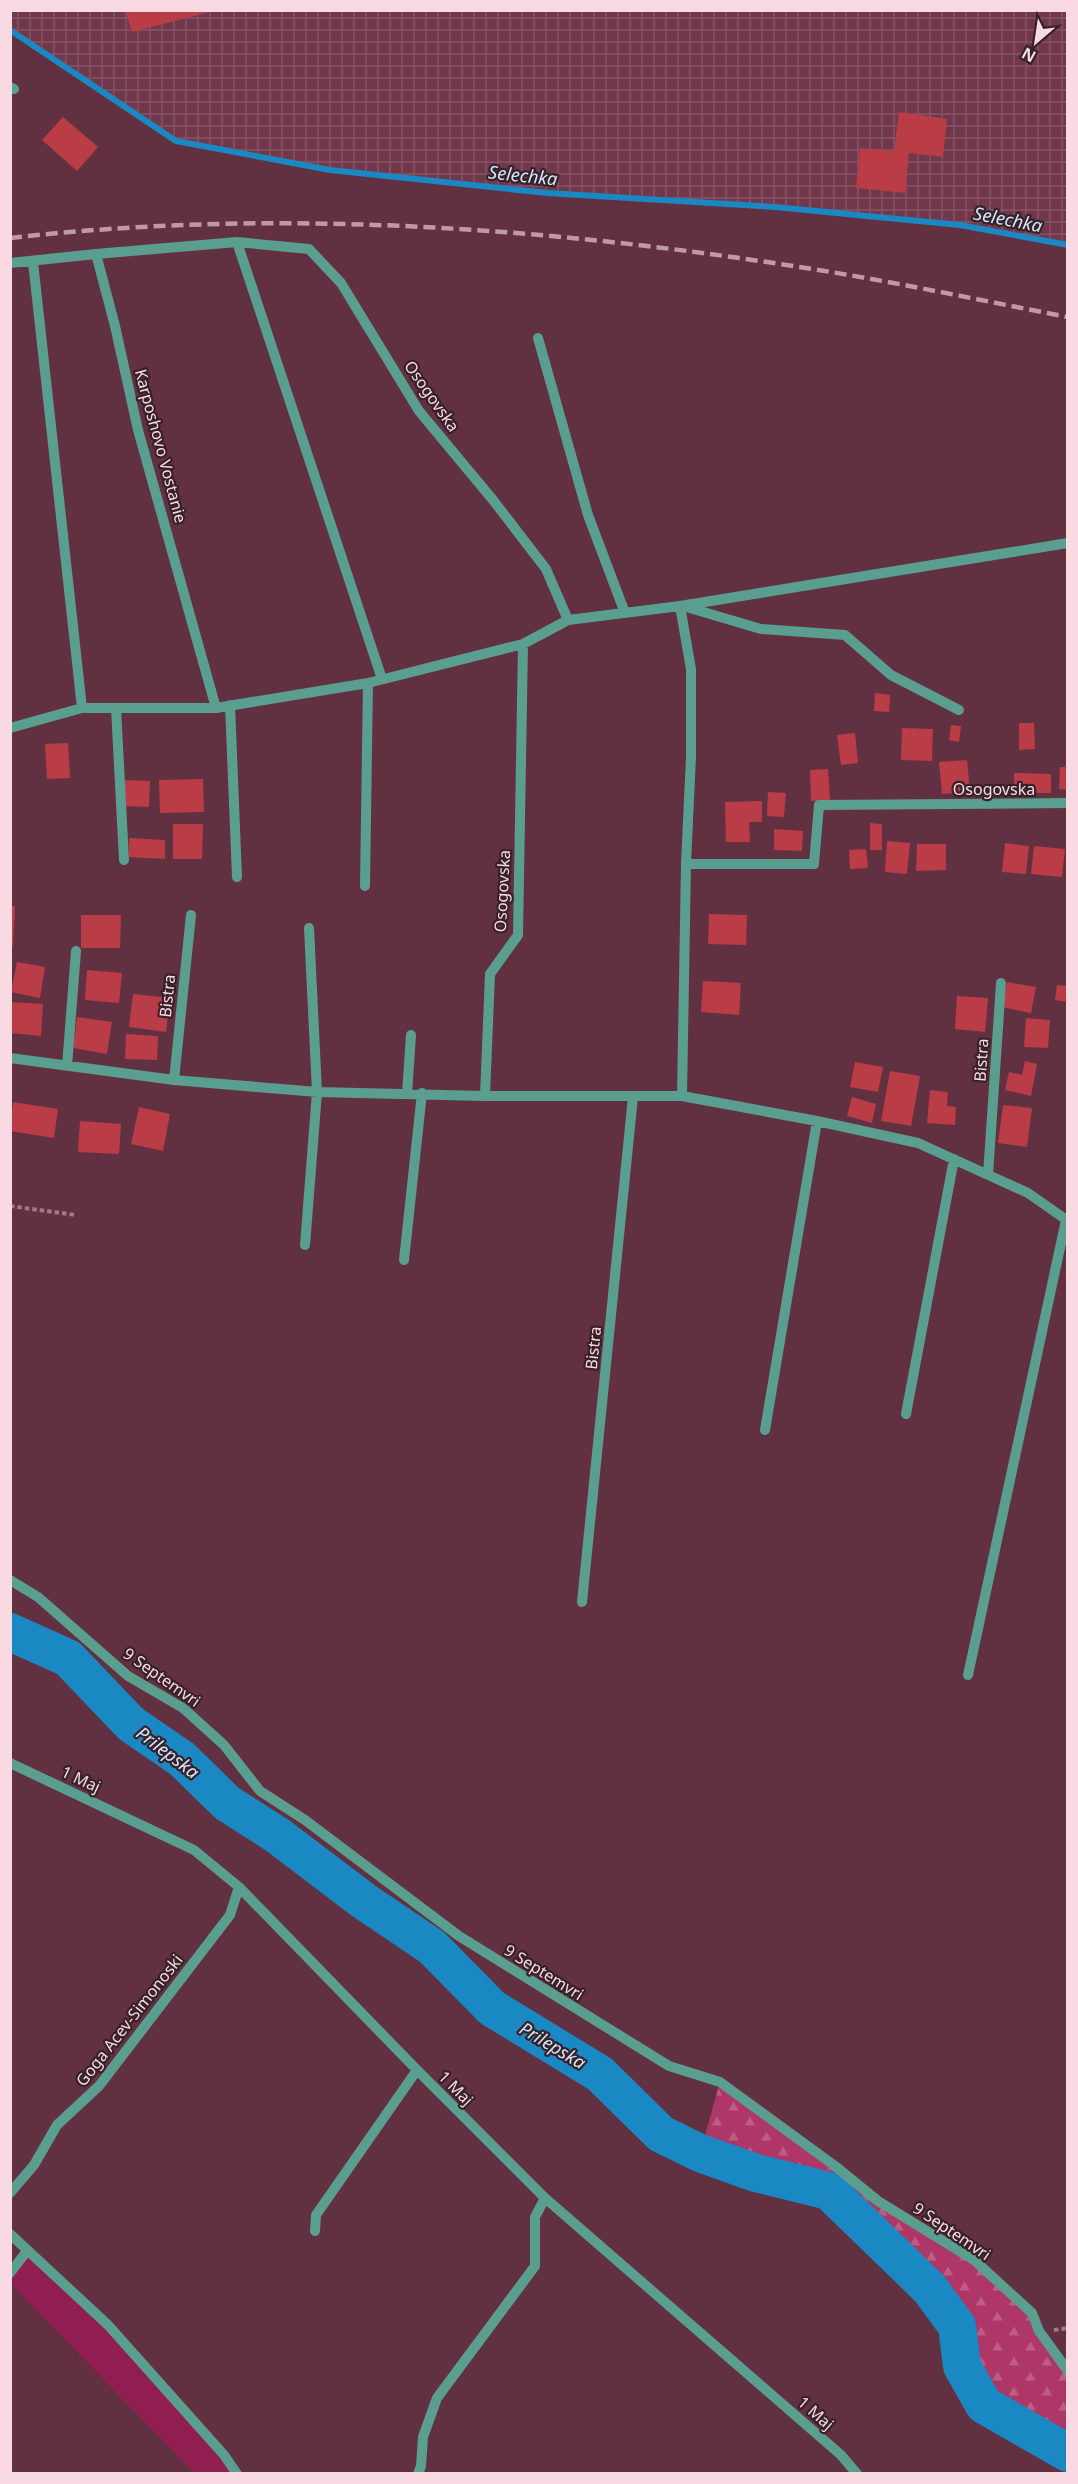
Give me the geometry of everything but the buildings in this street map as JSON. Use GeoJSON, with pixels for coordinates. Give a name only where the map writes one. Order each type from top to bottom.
{"type":"FeatureCollection","features":[{"type":"Feature","properties":{"kind":"street","name":"Osogovska"},"geometry":{"type":"LineString","coordinates":[[96,254],[237,242],[309,249],[341,283],[419,411],[493,500],[546,569],[568,620]]}},
{"type":"Feature","properties":{"kind":"street"},"geometry":{"type":"LineString","coordinates":[[237,242],[382,679]]}},
{"type":"Feature","properties":{"kind":"street"},"geometry":{"type":"LineString","coordinates":[[10,263],[96,254]]}},
{"type":"Feature","properties":{"kind":"street","name":"Karposhovo Vostanie"},"geometry":{"type":"LineString","coordinates":[[96,254],[138,430],[216,708]]}},
{"type":"Feature","properties":{"kind":"street"},"geometry":{"type":"LineString","coordinates":[[33,262],[82,708]]}},
{"type":"Feature","properties":{"kind":"street"},"geometry":{"type":"LineString","coordinates":[[538,338],[588,515],[625,613]]}},
{"type":"Feature","properties":{"kind":"street"},"geometry":{"type":"LineString","coordinates":[[10,728],[82,708],[216,708],[368,683],[522,644],[568,620],[680,606],[1068,543]]}},
{"type":"Feature","properties":{"kind":"street"},"geometry":{"type":"LineString","coordinates":[[680,606],[761,629],[845,635],[891,675],[959,710]]}},
{"type":"Feature","properties":{"kind":"street"},"geometry":{"type":"LineString","coordinates":[[680,606],[691,669],[692,757],[686,864],[682,1096]]}},
{"type":"Feature","properties":{"kind":"street","name":"Osogovska"},"geometry":{"type":"LineString","coordinates":[[484,1096],[490,974],[518,935],[522,644]]}},
{"type":"Feature","properties":{"kind":"street"},"geometry":{"type":"LineString","coordinates":[[365,886],[368,683]]}},
{"type":"Feature","properties":{"kind":"street"},"geometry":{"type":"LineString","coordinates":[[230,705],[237,877]]}},
{"type":"Feature","properties":{"kind":"street"},"geometry":{"type":"LineString","coordinates":[[117,708],[124,860]]}},
{"type":"Feature","properties":{"kind":"street","name":"Osogovska"},"geometry":{"type":"LineString","coordinates":[[686,864],[814,864],[819,805],[1068,803]]}},
{"type":"Feature","properties":{"kind":"street","name":"Bistra"},"geometry":{"type":"LineString","coordinates":[[174,1080],[191,915]]}},
{"type":"Feature","properties":{"kind":"street"},"geometry":{"type":"LineString","coordinates":[[306,1245],[317,1092],[309,928]]}},
{"type":"Feature","properties":{"kind":"street"},"geometry":{"type":"LineString","coordinates":[[67,1066],[76,951]]}},
{"type":"Feature","properties":{"kind":"street","name":"Bistra"},"geometry":{"type":"LineString","coordinates":[[988,1175],[1001,982]]}},
{"type":"Feature","properties":{"kind":"street"},"geometry":{"type":"LineString","coordinates":[[407,1094],[411,1035]]}},
{"type":"Feature","properties":{"kind":"street"},"geometry":{"type":"LineString","coordinates":[[10,1058],[174,1080],[317,1092],[484,1096],[682,1096],[817,1121],[918,1143],[1028,1193],[1067,1220],[968,1675]]}},
{"type":"Feature","properties":{"kind":"street"},"geometry":{"type":"LineString","coordinates":[[404,1260],[422,1093]]}},
{"type":"Feature","properties":{"kind":"street","name":"Bistra"},"geometry":{"type":"LineString","coordinates":[[582,1602],[633,1097]]}},
{"type":"Feature","properties":{"kind":"street"},"geometry":{"type":"LineString","coordinates":[[765,1430],[817,1121]]}},
{"type":"Feature","properties":{"kind":"street"},"geometry":{"type":"LineString","coordinates":[[906,1414],[954,1159]]}},
{"type":"Feature","properties":{"kind":"street","name":"9 Septemvri"},"geometry":{"type":"LineString","coordinates":[[10,1580],[38,1597],[129,1676],[183,1708],[224,1745],[260,1791],[305,1820],[459,1936],[669,2066],[720,2082],[836,2166],[878,2201],[974,2260],[1032,2313],[1039,2331],[1068,2371]]}},
{"type":"Feature","properties":{"kind":"street","name":"1 Maj"},"geometry":{"type":"LineString","coordinates":[[10,1763],[194,1850],[239,1887],[545,2198],[832,2447],[857,2474]]}},
{"type":"Feature","properties":{"kind":"street","name":"Goga Acev-Simonoski"},"geometry":{"type":"LineString","coordinates":[[10,2193],[34,2165],[57,2125],[99,2086],[230,1915],[239,1887]]}},
{"type":"Feature","properties":{"kind":"street"},"geometry":{"type":"LineString","coordinates":[[315,2231],[316,2215],[417,2070]]}},
{"type":"Feature","properties":{"kind":"street"},"geometry":{"type":"LineString","coordinates":[[418,2474],[421,2466],[423,2437],[437,2398],[535,2266],[535,2217],[545,2198]]}},
{"type":"Feature","properties":{"kind":"street"},"geometry":{"type":"LineString","coordinates":[[10,2234],[108,2325],[224,2455],[237,2474]]}},
{"type":"Feature","properties":{"kind":"street"},"geometry":{"type":"LineString","coordinates":[[10,2273],[27,2251]]}},
{"type":"Feature","properties":{"kind":"path"},"geometry":{"type":"LineString","coordinates":[[10,1206],[76,1215]]}},
{"type":"Feature","properties":{"kind":"shaded area"},"geometry":{"type":"Polygon","coordinates":[[[10,11],[1067,11],[1067,245],[960,225],[775,207],[547,193],[330,170],[176,141],[11,30],[10,11]]]}},
{"type":"Feature","properties":{"kind":"shaded area"},"geometry":{"type":"Polygon","coordinates":[[[27,2251],[108,2325],[237,2473],[194,2473],[11,2284],[10,2273],[27,2251]]]}},
{"type":"Feature","properties":{"kind":"green space"},"geometry":{"type":"Polygon","coordinates":[[[720,2082],[942,2241],[1032,2313],[1067,2371],[1067,2453],[984,2405],[962,2366],[957,2326],[930,2289],[829,2191],[756,2173],[700,2153],[720,2082]]]}},
{"type":"Feature","properties":{"kind":"waterway","name":"Selechka"},"geometry":{"type":"LineString","coordinates":[[10,30],[176,141],[330,170],[547,193],[775,207],[960,225],[1068,245]]}},
{"type":"Feature","properties":{"kind":"waterway","name":"Prilepska"},"geometry":{"type":"LineString","coordinates":[[10,1632],[68,1658],[131,1724],[182,1759],[227,1803],[277,1835],[364,1901],[432,1947],[492,2008],[600,2074],[661,2134],[700,2153],[756,2173],[829,2191],[930,2289],[957,2326],[962,2366],[984,2405],[1068,2453]]}},
{"type":"Feature","properties":{"kind":"railway"},"geometry":{"type":"LineString","coordinates":[[10,238],[113,229],[215,224],[422,227],[525,234],[627,244],[831,272],[1068,317]]}}]}
